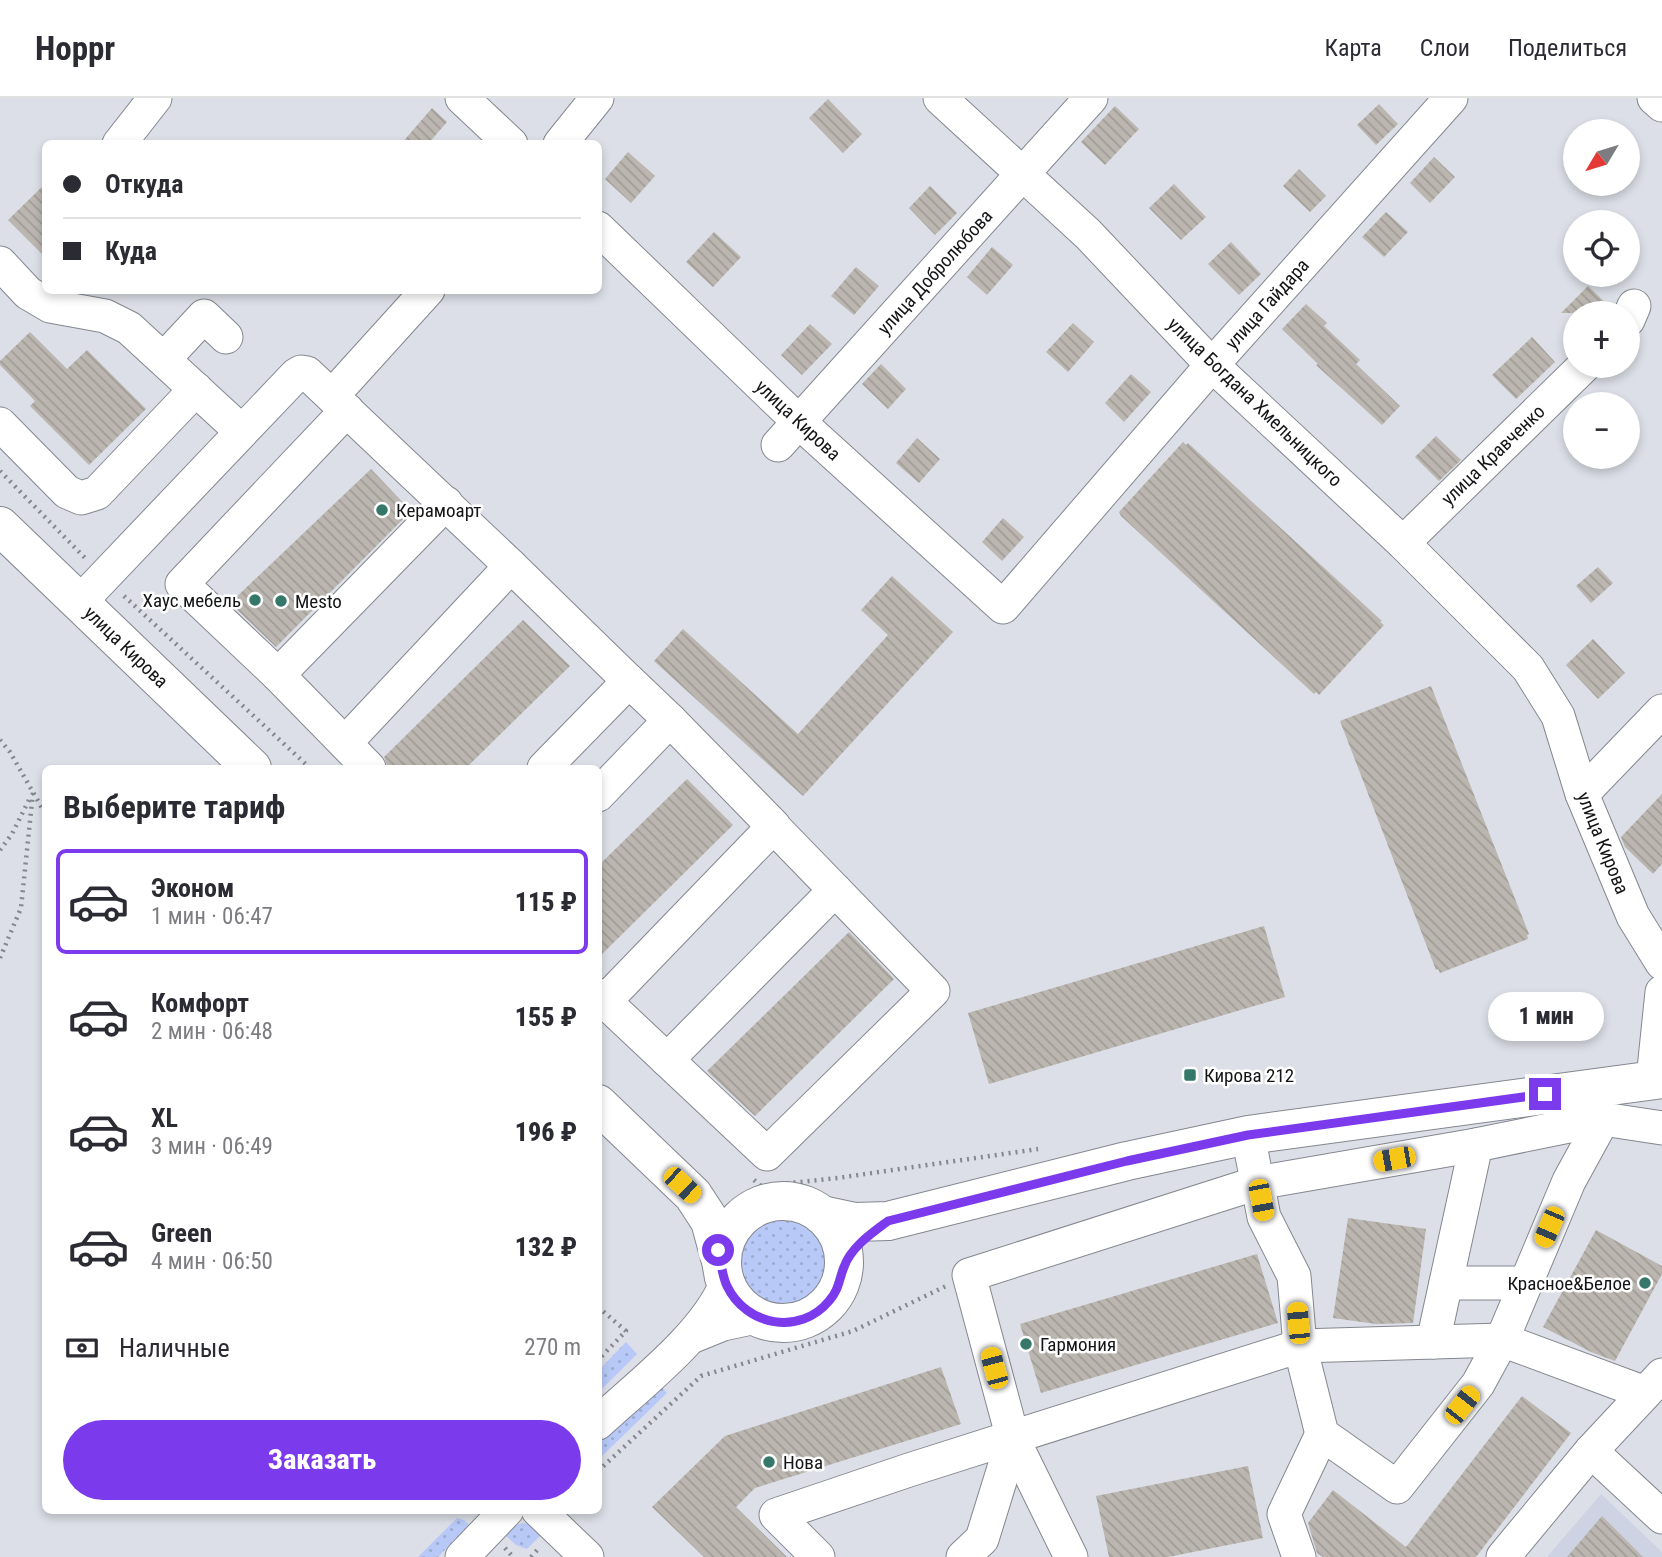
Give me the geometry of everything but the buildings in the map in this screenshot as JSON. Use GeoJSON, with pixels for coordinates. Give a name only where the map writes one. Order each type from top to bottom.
{"type":"FeatureCollection","features":[{"type":"Feature","properties":{"kind":"main road","name":"улица Кирова"},"geometry":{"type":"LineString","coordinates":[[0,526],[92,590],[249,765]]}},
{"type":"Feature","properties":{"kind":"main road"},"geometry":{"type":"LineString","coordinates":[[749,1192],[763,1205],[788,1202],[800,1204],[822,1215],[855,1222],[888,1221],[1127,1161],[1248,1135],[1658,1079]]}},
{"type":"Feature","properties":{"kind":"main road"},"geometry":{"type":"LineString","coordinates":[[602,1108],[693,1195],[710,1221],[724,1275],[740,1305],[756,1317],[784,1323],[809,1317],[820,1311],[836,1291],[844,1267],[859,1245],[888,1221]]}},
{"type":"Feature","properties":{"kind":"main road"},"geometry":{"type":"LineString","coordinates":[[693,1195],[719,1207],[749,1192]]}},
{"type":"Feature","properties":{"kind":"main road"},"geometry":{"type":"LineString","coordinates":[[724,1275],[726,1240],[749,1192]]}},
{"type":"Feature","properties":{"kind":"main road"},"geometry":{"type":"LineString","coordinates":[[822,1215],[841,1244],[844,1267]]}},
{"type":"Feature","properties":{"kind":"street"},"geometry":{"type":"LineString","coordinates":[[122,140],[155,98]]}},
{"type":"Feature","properties":{"kind":"street"},"geometry":{"type":"LineString","coordinates":[[462,98],[507,140]]}},
{"type":"Feature","properties":{"kind":"street"},"geometry":{"type":"LineString","coordinates":[[563,140],[597,98]]}},
{"type":"Feature","properties":{"kind":"street","name":"улица Богдана Хмельницкого"},"geometry":{"type":"LineString","coordinates":[[940,98],[1088,234],[1212,365],[1403,543],[1528,668],[1558,716]]}},
{"type":"Feature","properties":{"kind":"street","name":"улица Добролюбова"},"geometry":{"type":"LineString","coordinates":[[789,433],[1091,98]]}},
{"type":"Feature","properties":{"kind":"street","name":"улица Гайдара"},"geometry":{"type":"LineString","coordinates":[[1003,607],[1212,365],[1451,98]]}},
{"type":"Feature","properties":{"kind":"street"},"geometry":{"type":"LineString","coordinates":[[1654,98],[1662,105]]}},
{"type":"Feature","properties":{"kind":"street","name":"улица Кирова"},"geometry":{"type":"LineString","coordinates":[[602,232],[789,433],[1003,607]]}},
{"type":"Feature","properties":{"kind":"street"},"geometry":{"type":"LineString","coordinates":[[0,263],[28,293],[50,306],[104,316],[130,328],[242,431]]}},
{"type":"Feature","properties":{"kind":"street"},"geometry":{"type":"LineString","coordinates":[[366,765],[183,583],[339,403],[357,369],[424,294]]}},
{"type":"Feature","properties":{"kind":"street"},"geometry":{"type":"LineString","coordinates":[[164,359],[204,316],[226,337]]}},
{"type":"Feature","properties":{"kind":"street"},"geometry":{"type":"LineString","coordinates":[[92,590],[242,431],[301,372],[307,373],[670,720],[774,826],[602,998],[767,1154],[933,990],[835,890],[670,720]]}},
{"type":"Feature","properties":{"kind":"street","name":"улица Кравченко"},"geometry":{"type":"LineString","coordinates":[[1403,543],[1572,378]]}},
{"type":"Feature","properties":{"kind":"street"},"geometry":{"type":"LineString","coordinates":[[0,424],[67,492],[81,498],[97,493],[196,389]]}},
{"type":"Feature","properties":{"kind":"street"},"geometry":{"type":"LineString","coordinates":[[278,675],[446,503]]}},
{"type":"Feature","properties":{"kind":"street"},"geometry":{"type":"LineString","coordinates":[[345,743],[511,566]]}},
{"type":"Feature","properties":{"kind":"street"},"geometry":{"type":"LineString","coordinates":[[547,765],[629,681]]}},
{"type":"Feature","properties":{"kind":"street"},"geometry":{"type":"LineString","coordinates":[[1582,794],[1662,711]]}},
{"type":"Feature","properties":{"kind":"street","name":"улица Кирова"},"geometry":{"type":"LineString","coordinates":[[1558,716],[1582,794],[1633,916],[1662,963]]}},
{"type":"Feature","properties":{"kind":"street"},"geometry":{"type":"LineString","coordinates":[[602,791],[670,720]]}},
{"type":"Feature","properties":{"kind":"street"},"geometry":{"type":"LineString","coordinates":[[667,1060],[835,890]]}},
{"type":"Feature","properties":{"kind":"street"},"geometry":{"type":"LineString","coordinates":[[1658,1079],[1662,992]]}},
{"type":"Feature","properties":{"kind":"street"},"geometry":{"type":"LineString","coordinates":[[1071,1557],[1013,1438],[969,1275],[1258,1183],[1476,1145],[1603,1119],[1662,1128]]}},
{"type":"Feature","properties":{"kind":"street"},"geometry":{"type":"LineString","coordinates":[[1322,1434],[1397,1488],[1478,1384],[1502,1340],[1569,1181],[1603,1119]]}},
{"type":"Feature","properties":{"kind":"street"},"geometry":{"type":"LineString","coordinates":[[1248,1135],[1264,1217],[1294,1276],[1300,1346],[1322,1434],[1283,1514],[1299,1557]]}},
{"type":"Feature","properties":{"kind":"street"},"geometry":{"type":"LineString","coordinates":[[1433,1342],[1476,1145]]}},
{"type":"Feature","properties":{"kind":"street"},"geometry":{"type":"LineString","coordinates":[[602,1419],[689,1338],[714,1308],[724,1275]]}},
{"type":"Feature","properties":{"kind":"street"},"geometry":{"type":"LineString","coordinates":[[1446,1283],[1524,1283]]}},
{"type":"Feature","properties":{"kind":"street"},"geometry":{"type":"LineString","coordinates":[[689,1338],[723,1324],[756,1317]]}},
{"type":"Feature","properties":{"kind":"street"},"geometry":{"type":"LineString","coordinates":[[818,1557],[776,1515],[1300,1346],[1502,1340],[1654,1384],[1591,1451],[1503,1557]]}},
{"type":"Feature","properties":{"kind":"street"},"geometry":{"type":"LineString","coordinates":[[963,1557],[982,1539],[1013,1438]]}},
{"type":"Feature","properties":{"kind":"street"},"geometry":{"type":"LineString","coordinates":[[1591,1451],[1662,1517]]}},
{"type":"Feature","properties":{"kind":"street"},"geometry":{"type":"LineString","coordinates":[[461,1557],[503,1514]]}},
{"type":"Feature","properties":{"kind":"street"},"geometry":{"type":"LineString","coordinates":[[541,1514],[587,1557]]}},
{"type":"Feature","properties":{"kind":"path"},"geometry":{"type":"LineString","coordinates":[[0,471],[92,590],[306,765]]}},
{"type":"Feature","properties":{"kind":"path"},"geometry":{"type":"LineString","coordinates":[[0,740],[10,752],[42,808]]}},
{"type":"Feature","properties":{"kind":"path"},"geometry":{"type":"LineString","coordinates":[[0,849],[12,834],[33,792]]}},
{"type":"Feature","properties":{"kind":"path"},"geometry":{"type":"LineString","coordinates":[[0,958],[21,908],[33,792]]}},
{"type":"Feature","properties":{"kind":"path"},"geometry":{"type":"LineString","coordinates":[[749,1192],[761,1186],[838,1178],[1040,1149]]}},
{"type":"Feature","properties":{"kind":"path"},"geometry":{"type":"LineString","coordinates":[[602,1468],[701,1376],[853,1331],[969,1275]]}},
{"type":"Feature","properties":{"kind":"path"},"geometry":{"type":"LineString","coordinates":[[602,1310],[626,1331],[602,1356]]}},
{"type":"Feature","properties":{"kind":"shaded area"},"geometry":{"type":"Polygon","coordinates":[[[784,1210],[804,1214],[827,1233],[832,1242],[836,1262],[832,1282],[813,1305],[804,1310],[784,1314],[764,1310],[741,1291],[736,1282],[732,1262],[736,1242],[755,1219],[764,1214],[784,1210]]]}},
{"type":"Feature","properties":{"kind":"shaded area"},"geometry":{"type":"Polygon","coordinates":[[[626,1342],[637,1354],[602,1389],[602,1367],[626,1342]]]}},
{"type":"Feature","properties":{"kind":"shaded area"},"geometry":{"type":"Polygon","coordinates":[[[657,1382],[667,1393],[602,1456],[602,1436],[657,1382]]]}},
{"type":"Feature","properties":{"kind":"shaded area"},"geometry":{"type":"Polygon","coordinates":[[[1601,1494],[1662,1552],[1662,1557],[1547,1557],[1601,1494]]]}},
{"type":"Feature","properties":{"kind":"shaded area"},"geometry":{"type":"Polygon","coordinates":[[[457,1518],[469,1525],[438,1557],[418,1557],[457,1518]]]}},
{"type":"Feature","properties":{"kind":"shaded area"},"geometry":{"type":"Polygon","coordinates":[[[523,1523],[535,1526],[543,1533],[527,1549],[516,1545],[504,1534],[511,1527],[523,1523]]]}},
{"type":"Feature","properties":{"kind":"place","name":"Керамоарт"},"geometry":{"type":"Point","coordinates":[382,510]}},
{"type":"Feature","properties":{"kind":"place","name":"Хаус мебель"},"geometry":{"type":"Point","coordinates":[255,600]}},
{"type":"Feature","properties":{"kind":"place","name":"Mesto"},"geometry":{"type":"Point","coordinates":[281,601]}},
{"type":"Feature","properties":{"kind":"place","name":"Кирова 212"},"geometry":{"type":"Point","coordinates":[1190,1075]}},
{"type":"Feature","properties":{"kind":"place","name":"Красное&Белое"},"geometry":{"type":"Point","coordinates":[1645,1283]}},
{"type":"Feature","properties":{"kind":"place","name":"Гармония"},"geometry":{"type":"Point","coordinates":[1026,1344]}},
{"type":"Feature","properties":{"kind":"place","name":"Нова"},"geometry":{"type":"Point","coordinates":[769,1462]}},
{"type":"Feature","properties":{"kind":"route"},"geometry":{"type":"LineString","coordinates":[[718,1250],[726,1284],[740,1305],[756,1317],[771,1322],[797,1321],[820,1311],[829,1302],[836,1291],[844,1267],[859,1245],[888,1221],[1127,1161],[1248,1135],[1545,1094]]}}]}
